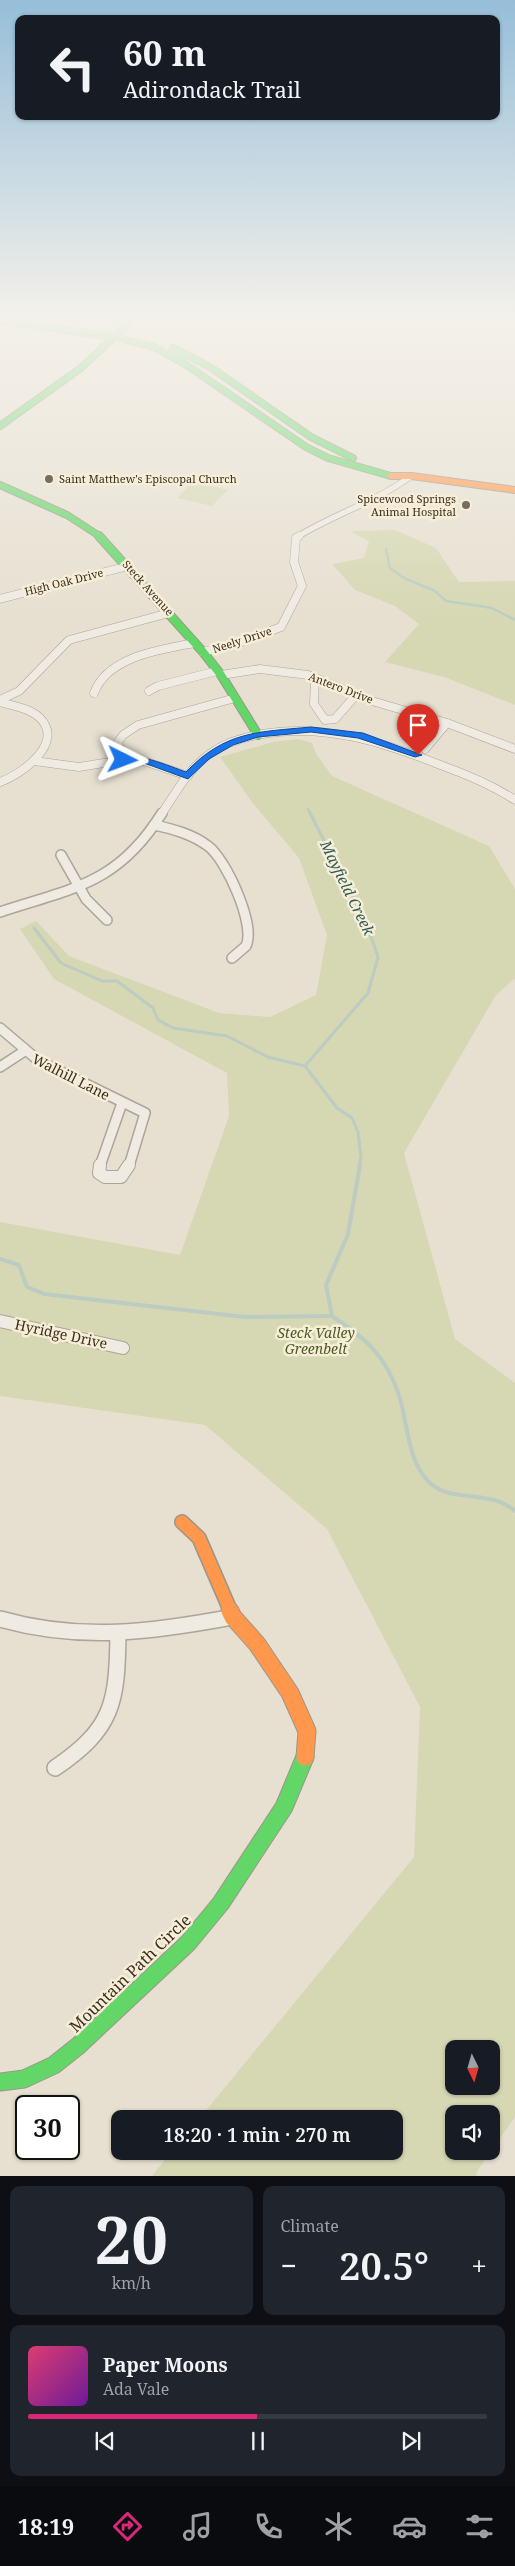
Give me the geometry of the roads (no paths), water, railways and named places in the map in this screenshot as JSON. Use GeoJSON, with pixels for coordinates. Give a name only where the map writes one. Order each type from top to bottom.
{"type":"FeatureCollection","features":[{"type":"Feature","properties":{"kind":"main road"},"geometry":{"type":"LineString","coordinates":[[263,420],[295,442],[328,458],[394,477],[411,476]]}},
{"type":"Feature","properties":{"kind":"main road"},"geometry":{"type":"LineString","coordinates":[[287,420],[317,440],[356,458],[411,476],[515,490]]}},
{"type":"Feature","properties":{"kind":"main road"},"geometry":{"type":"LineString","coordinates":[[295,442],[317,440]]}},
{"type":"Feature","properties":{"kind":"main road","name":"Steck Avenue"},"geometry":{"type":"LineString","coordinates":[[0,485],[87,526],[101,537],[203,652],[219,673],[258,735]]}},
{"type":"Feature","properties":{"kind":"main road","name":"Mountain Path Circle"},"geometry":{"type":"LineString","coordinates":[[0,2082],[24,2079],[54,2065],[78,2046],[188,1943],[221,1903],[284,1807],[296,1783],[306,1752],[306,1731],[290,1693],[257,1644],[233,1617],[199,1538],[182,1522]]}},
{"type":"Feature","properties":{"kind":"street","name":"Neely Drive"},"geometry":{"type":"LineString","coordinates":[[203,652],[239,643],[281,626],[302,586],[294,562],[296,538],[323,521],[392,490],[411,476]]}},
{"type":"Feature","properties":{"kind":"street","name":"High Oak Drive"},"geometry":{"type":"LineString","coordinates":[[0,598],[128,566]]}},
{"type":"Feature","properties":{"kind":"street"},"geometry":{"type":"LineString","coordinates":[[0,701],[19,691],[70,640],[169,613]]}},
{"type":"Feature","properties":{"kind":"street"},"geometry":{"type":"LineString","coordinates":[[94,693],[100,679],[117,666],[139,656],[194,643]]}},
{"type":"Feature","properties":{"kind":"street","name":"Antero Drive"},"geometry":{"type":"LineString","coordinates":[[149,691],[158,686],[219,673],[260,669],[294,672],[315,678],[356,695],[447,723],[515,749]]}},
{"type":"Feature","properties":{"kind":"street"},"geometry":{"type":"LineString","coordinates":[[315,678],[314,704],[324,720],[335,719],[356,695]]}},
{"type":"Feature","properties":{"kind":"street"},"geometry":{"type":"LineString","coordinates":[[123,760],[118,742],[128,732],[152,720],[183,714],[235,698]]}},
{"type":"Feature","properties":{"kind":"street"},"geometry":{"type":"LineString","coordinates":[[0,701],[28,711],[39,717],[46,725],[46,742],[34,761],[11,778],[0,782]]}},
{"type":"Feature","properties":{"kind":"street"},"geometry":{"type":"LineString","coordinates":[[424,749],[447,723]]}},
{"type":"Feature","properties":{"kind":"street"},"geometry":{"type":"LineString","coordinates":[[0,912],[78,888],[102,876],[130,856],[188,776],[206,757],[221,747],[258,735],[311,730],[360,735],[441,764],[513,796]]}},
{"type":"Feature","properties":{"kind":"street"},"geometry":{"type":"LineString","coordinates":[[34,761],[79,767],[123,760],[145,760],[188,776]]}},
{"type":"Feature","properties":{"kind":"street"},"geometry":{"type":"LineString","coordinates":[[154,825],[195,837],[214,851],[222,861],[249,926],[247,946],[242,953],[232,958]]}},
{"type":"Feature","properties":{"kind":"street"},"geometry":{"type":"LineString","coordinates":[[61,855],[78,888],[94,910],[108,920]]}},
{"type":"Feature","properties":{"kind":"street","name":"Walhill Lane"},"geometry":{"type":"LineString","coordinates":[[0,1028],[23,1052],[54,1070],[122,1103],[141,1109],[145,1113],[145,1119],[126,1171],[121,1177],[105,1177],[99,1173],[100,1160],[122,1103]]}},
{"type":"Feature","properties":{"kind":"street"},"geometry":{"type":"LineString","coordinates":[[0,1067],[23,1052]]}},
{"type":"Feature","properties":{"kind":"street","name":"Hyridge Drive"},"geometry":{"type":"LineString","coordinates":[[0,1321],[123,1348]]}},
{"type":"Feature","properties":{"kind":"street"},"geometry":{"type":"LineString","coordinates":[[0,1619],[48,1632],[82,1636],[118,1634],[191,1625],[233,1617]]}},
{"type":"Feature","properties":{"kind":"street"},"geometry":{"type":"LineString","coordinates":[[54,1768],[80,1753],[96,1736],[108,1715],[116,1690],[118,1634]]}},
{"type":"Feature","properties":{"kind":"waterway"},"geometry":{"type":"LineString","coordinates":[[386,549],[390,568],[404,578],[435,591],[446,601],[492,608],[515,620]]}},
{"type":"Feature","properties":{"kind":"waterway","name":"Mayfield Creek"},"geometry":{"type":"LineString","coordinates":[[308,809],[310,813]]}},
{"type":"Feature","properties":{"kind":"waterway","name":"Mayfield Creek"},"geometry":{"type":"LineString","coordinates":[[305,1066],[368,993],[378,957],[367,925],[310,813]]}},
{"type":"Feature","properties":{"kind":"waterway"},"geometry":{"type":"LineString","coordinates":[[34,928],[61,963],[102,981],[117,981],[153,1008],[158,1020],[173,1028],[227,1036],[268,1057],[305,1066]]}},
{"type":"Feature","properties":{"kind":"waterway","name":"Mayfield Creek"},"geometry":{"type":"LineString","coordinates":[[305,1066],[337,1108],[352,1118],[358,1132],[361,1157],[359,1166]]}},
{"type":"Feature","properties":{"kind":"waterway","name":"Mayfield Creek"},"geometry":{"type":"LineString","coordinates":[[332,1316],[326,1285],[348,1234],[360,1165]]}},
{"type":"Feature","properties":{"kind":"waterway"},"geometry":{"type":"LineString","coordinates":[[0,1259],[19,1265],[27,1287],[44,1294],[245,1317],[332,1316]]}},
{"type":"Feature","properties":{"kind":"waterway","name":"Mayfield Creek"},"geometry":{"type":"LineString","coordinates":[[332,1316],[365,1340],[387,1368],[399,1395],[412,1453],[422,1474],[430,1483],[449,1493],[494,1500],[505,1504],[515,1511]]}},
{"type":"Feature","properties":{"kind":"place","name":"Saint Matthew's Episcopal Church"},"geometry":{"type":"Point","coordinates":[49,479]}},
{"type":"Feature","properties":{"kind":"place","name":"Spicewood Springs Animal Hospital"},"geometry":{"type":"Point","coordinates":[466,505]}},
{"type":"Feature","properties":{"kind":"park label","name":"Steck Valley Greenbelt"},"geometry":{"type":"Point","coordinates":[316,1342]}}]}
